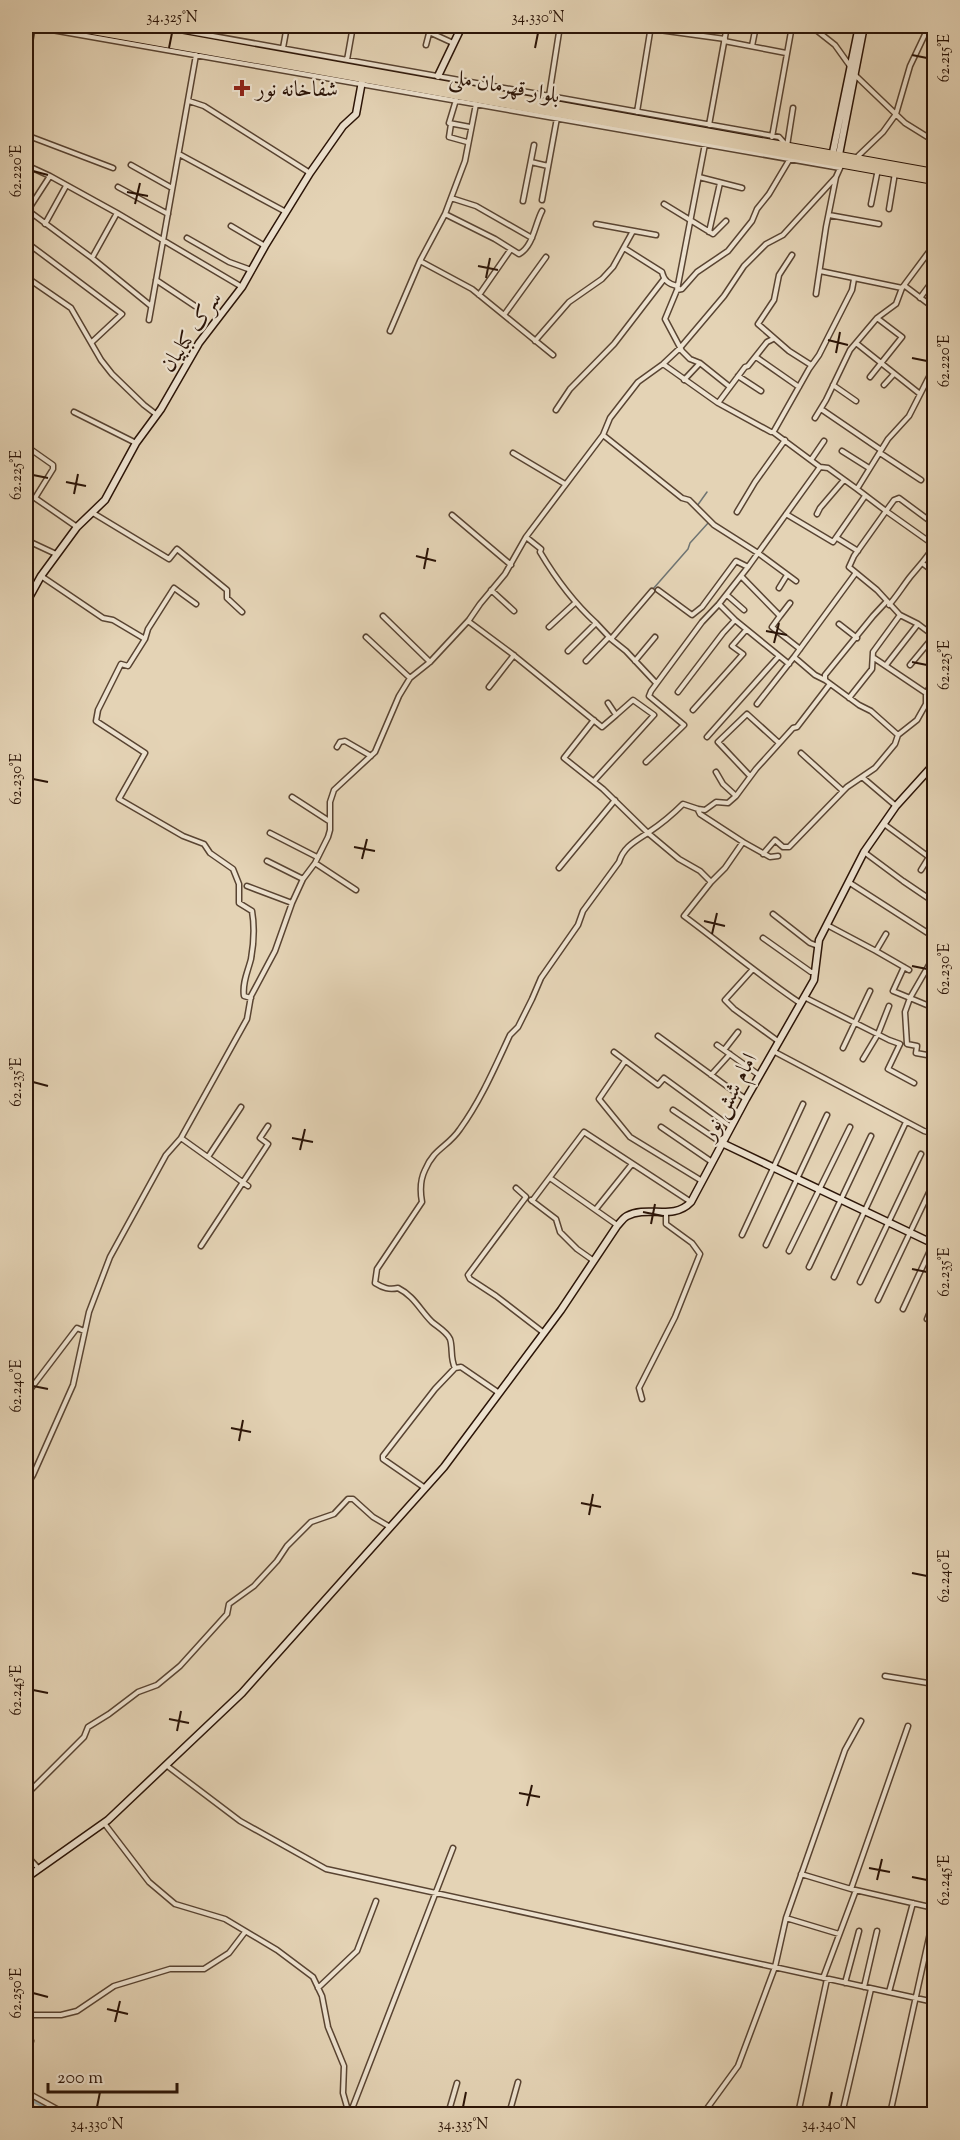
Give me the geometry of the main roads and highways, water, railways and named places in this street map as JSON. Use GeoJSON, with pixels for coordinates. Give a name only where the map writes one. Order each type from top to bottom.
{"type":"FeatureCollection","features":[{"type":"Feature","properties":{"kind":"highway","name":"بلوار قهرمان ملی"},"geometry":{"type":"LineString","coordinates":[[70,26],[175,37]]}},
{"type":"Feature","properties":{"kind":"highway","name":"بلوار قهرمان ملی"},"geometry":{"type":"LineString","coordinates":[[115,26],[362,77],[787,146],[837,160],[934,180]]}},
{"type":"Feature","properties":{"kind":"highway","name":"بلوار قهرمان ملی"},"geometry":{"type":"LineString","coordinates":[[771,143],[791,156],[837,160],[856,158],[934,172]]}},
{"type":"Feature","properties":{"kind":"waterway"},"geometry":{"type":"LineString","coordinates":[[697,506],[707,492]]}},
{"type":"Feature","properties":{"kind":"waterway"},"geometry":{"type":"LineString","coordinates":[[653,589],[709,522]]}},
{"type":"Feature","properties":{"kind":"waterway"},"geometry":{"type":"LineString","coordinates":[[26,2097],[61,2114]]}},
{"type":"Feature","properties":{"kind":"place","name":"شفاخانه نور"},"geometry":{"type":"Point","coordinates":[242,88]}}]}
